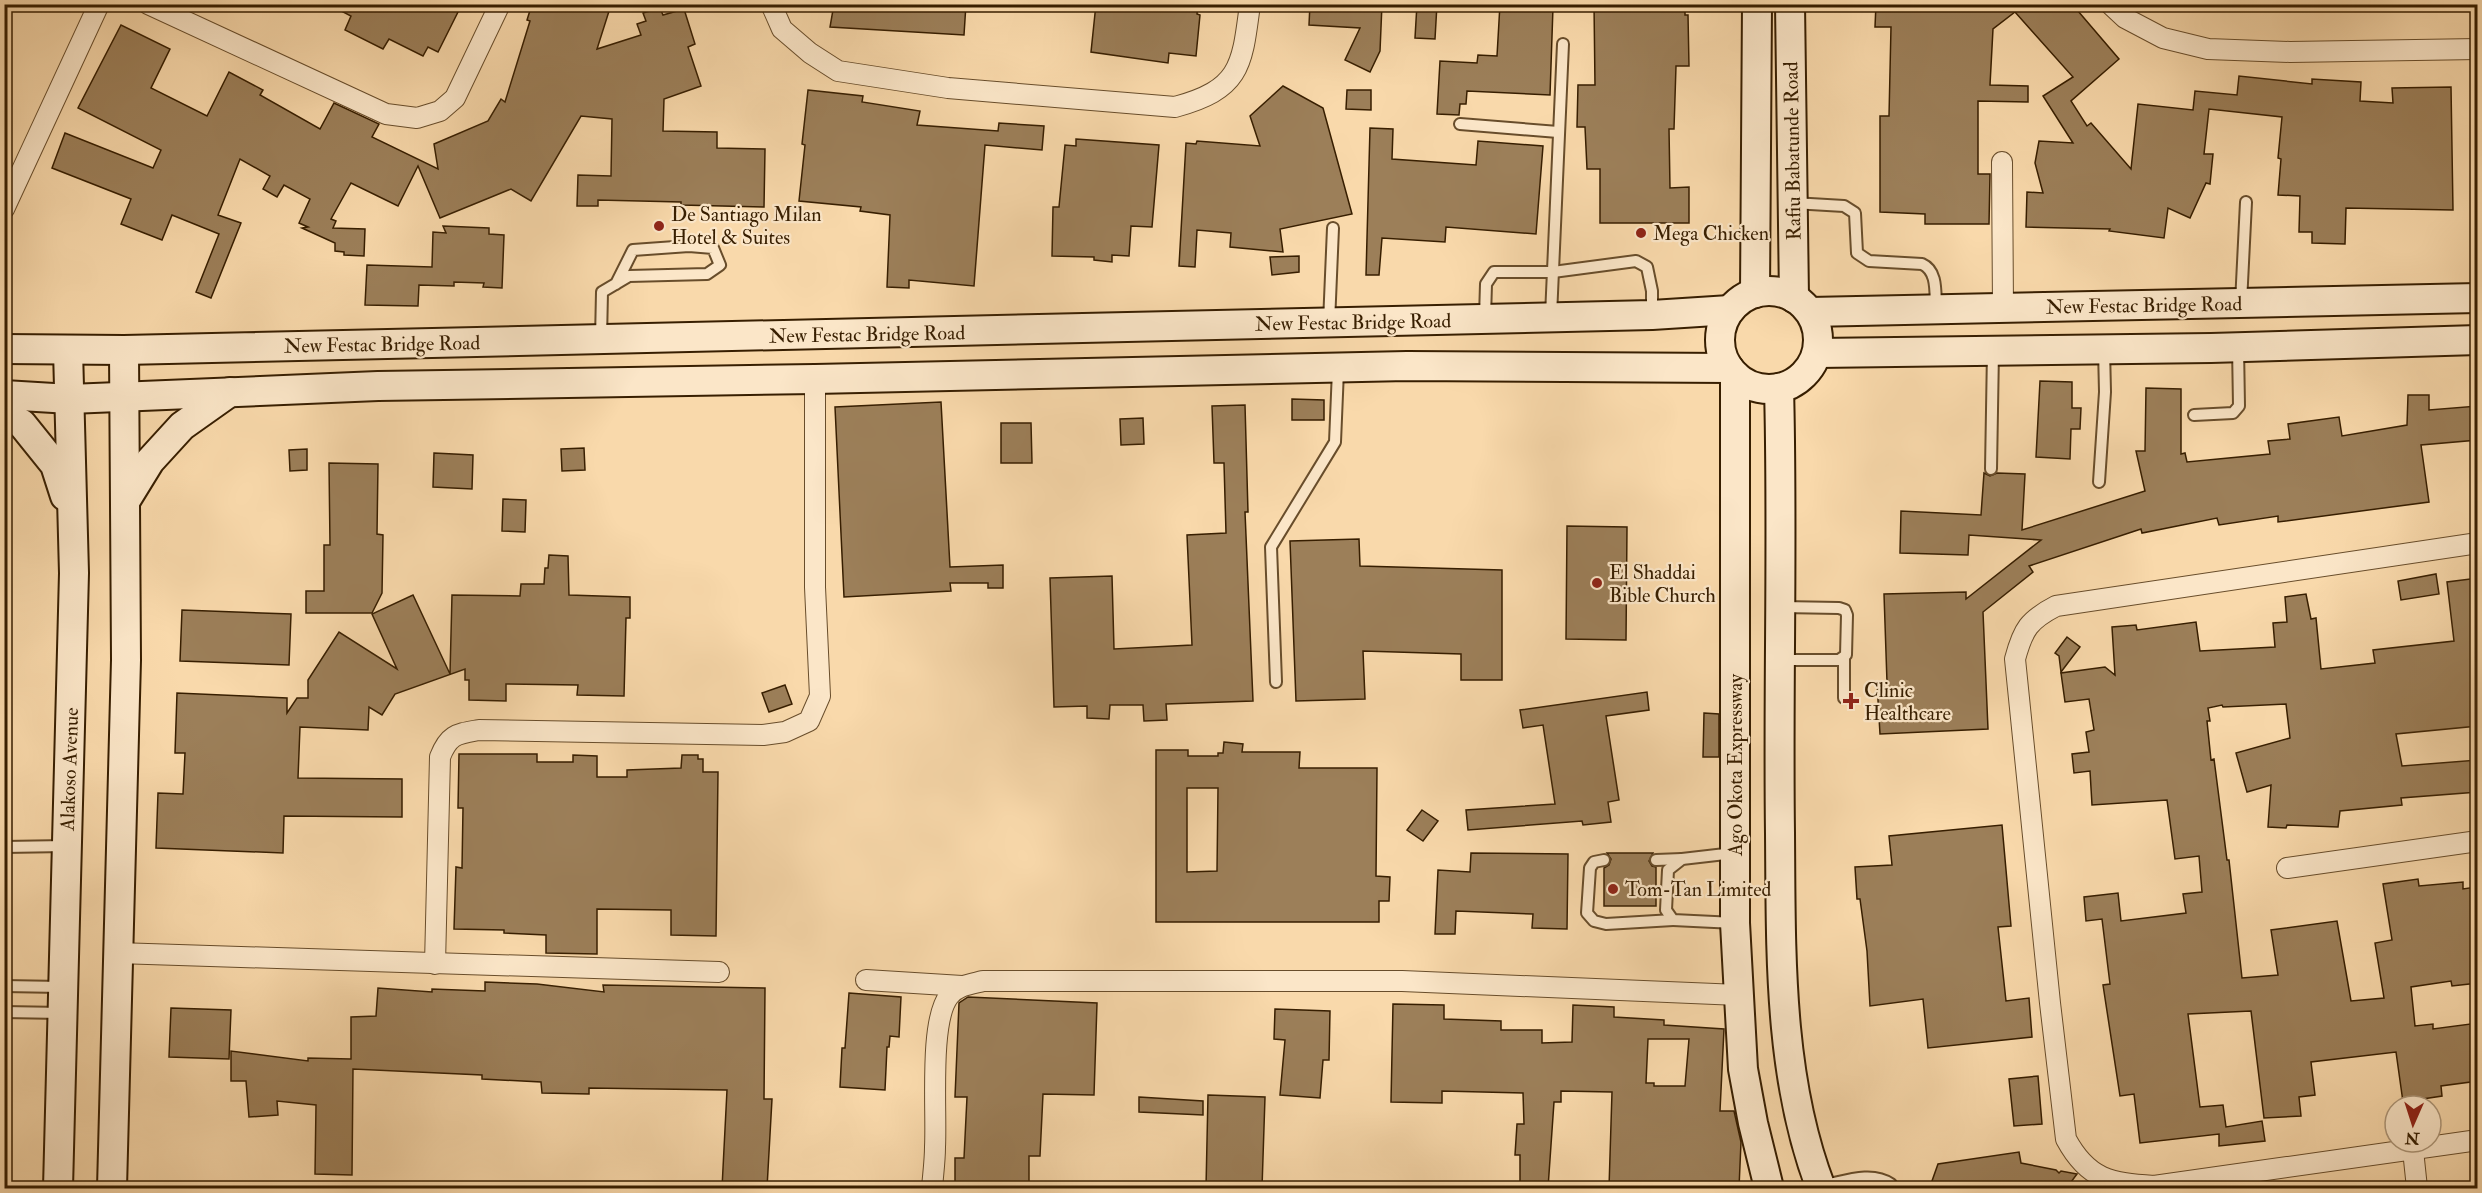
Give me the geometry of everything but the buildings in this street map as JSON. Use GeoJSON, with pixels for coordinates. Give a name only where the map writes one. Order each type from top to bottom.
{"type":"FeatureCollection","features":[{"type":"Feature","properties":{"kind":"main road","name":"Rafiu Babatunde Road"},"geometry":{"type":"LineString","coordinates":[[1755,293],[1757,4]]}},
{"type":"Feature","properties":{"kind":"main road","name":"Rafiu Babatunde Road"},"geometry":{"type":"LineString","coordinates":[[1790,4],[1793,203],[1802,305]]}},
{"type":"Feature","properties":{"kind":"main road"},"geometry":{"type":"LineString","coordinates":[[1781,292],[1802,305],[1818,332],[1816,353],[1809,369],[1796,381],[1779,388],[1763,388],[1748,384],[1732,372],[1721,349],[1721,328],[1730,310],[1741,299],[1755,293],[1781,292]]}},
{"type":"Feature","properties":{"kind":"main road","name":"New Festac Bridge Road"},"geometry":{"type":"LineString","coordinates":[[1802,305],[2003,308],[2478,298]]}},
{"type":"Feature","properties":{"kind":"main road","name":"New Festac Bridge Road"},"geometry":{"type":"LineString","coordinates":[[4,349],[124,350],[705,338],[1551,318],[1730,310]]}},
{"type":"Feature","properties":{"kind":"main road"},"geometry":{"type":"LineString","coordinates":[[704,380],[705,338]]}},
{"type":"Feature","properties":{"kind":"main road"},"geometry":{"type":"LineString","coordinates":[[1816,353],[2238,347],[2478,340]]}},
{"type":"Feature","properties":{"kind":"main road","name":"Alakoso Avenue"},"geometry":{"type":"LineString","coordinates":[[58,1188],[74,596],[68,350]]}},
{"type":"Feature","properties":{"kind":"main road"},"geometry":{"type":"LineString","coordinates":[[112,1188],[126,660],[124,350]]}},
{"type":"Feature","properties":{"kind":"main road"},"geometry":{"type":"LineString","coordinates":[[4,395],[70,399],[126,398],[378,386],[1407,366],[1732,372]]}},
{"type":"Feature","properties":{"kind":"main road","name":"Ago Okota Expressway"},"geometry":{"type":"LineString","coordinates":[[1732,372],[1735,923],[1743,1069],[1769,1188]]}},
{"type":"Feature","properties":{"kind":"main road"},"geometry":{"type":"LineString","coordinates":[[1779,388],[1782,501],[1780,870],[1786,1022],[1796,1095],[1809,1156],[1821,1187]]}},
{"type":"Feature","properties":{"kind":"main road"},"geometry":{"type":"LineString","coordinates":[[126,500],[150,461],[182,426],[230,392]]}},
{"type":"Feature","properties":{"kind":"main road"},"geometry":{"type":"LineString","coordinates":[[4,413],[22,424],[55,465],[73,517]]}},
{"type":"Feature","properties":{"kind":"street"},"geometry":{"type":"LineString","coordinates":[[4,208],[99,4]]}},
{"type":"Feature","properties":{"kind":"street"},"geometry":{"type":"LineString","coordinates":[[148,4],[386,114],[417,118],[440,111],[455,98],[500,4]]}},
{"type":"Feature","properties":{"kind":"street"},"geometry":{"type":"LineString","coordinates":[[771,4],[782,30],[810,54],[838,71],[948,88],[1175,107],[1201,100],[1224,85],[1239,68],[1247,41],[1250,4]]}},
{"type":"Feature","properties":{"kind":"street"},"geometry":{"type":"LineString","coordinates":[[2110,4],[2126,18],[2163,38],[2208,49],[2290,52],[2478,49]]}},
{"type":"Feature","properties":{"kind":"street"},"geometry":{"type":"LineString","coordinates":[[2002,162],[2003,308]]}},
{"type":"Feature","properties":{"kind":"street"},"geometry":{"type":"LineString","coordinates":[[435,964],[441,757],[445,744],[457,734],[480,730],[763,735],[785,732],[809,721],[820,696],[815,587],[815,379]]}},
{"type":"Feature","properties":{"kind":"street"},"geometry":{"type":"LineString","coordinates":[[2384,1154],[2154,1186],[2122,1184],[2094,1174],[2076,1158],[2066,1139],[2056,1060],[2015,659],[2022,635],[2036,616],[2056,606],[2478,543]]}},
{"type":"Feature","properties":{"kind":"street"},"geometry":{"type":"LineString","coordinates":[[2287,868],[2478,840]]}},
{"type":"Feature","properties":{"kind":"street"},"geometry":{"type":"LineString","coordinates":[[117,953],[718,972]]}},
{"type":"Feature","properties":{"kind":"street"},"geometry":{"type":"LineString","coordinates":[[866,980],[962,986],[983,981],[1390,981],[1739,995]]}},
{"type":"Feature","properties":{"kind":"street"},"geometry":{"type":"LineString","coordinates":[[932,1188],[937,1033],[941,1014],[950,996],[962,986]]}},
{"type":"Feature","properties":{"kind":"street"},"geometry":{"type":"LineString","coordinates":[[2443,1145],[2478,1140]]}},
{"type":"Feature","properties":{"kind":"street"},"geometry":{"type":"LineString","coordinates":[[2413,1154],[2416,1188]]}},
{"type":"Feature","properties":{"kind":"lane"},"geometry":{"type":"LineString","coordinates":[[1551,318],[1563,44]]}},
{"type":"Feature","properties":{"kind":"lane"},"geometry":{"type":"LineString","coordinates":[[1460,124],[1558,132]]}},
{"type":"Feature","properties":{"kind":"lane"},"geometry":{"type":"LineString","coordinates":[[2241,303],[2246,202]]}},
{"type":"Feature","properties":{"kind":"lane"},"geometry":{"type":"LineString","coordinates":[[1793,203],[1844,206],[1851,209],[1855,213],[1857,253],[1869,261],[1922,264],[1929,267],[1933,274],[1936,308]]}},
{"type":"Feature","properties":{"kind":"lane"},"geometry":{"type":"LineString","coordinates":[[1329,323],[1333,228]]}},
{"type":"Feature","properties":{"kind":"lane"},"geometry":{"type":"LineString","coordinates":[[601,340],[602,292],[616,284],[629,276],[707,274],[720,266],[713,248],[689,246],[633,249],[616,284]]}},
{"type":"Feature","properties":{"kind":"lane"},"geometry":{"type":"LineString","coordinates":[[1485,319],[1486,284],[1494,272],[1553,272],[1636,261],[1647,267],[1652,291],[1652,315]]}},
{"type":"Feature","properties":{"kind":"lane"},"geometry":{"type":"LineString","coordinates":[[2194,415],[2237,411],[2239,406],[2238,347]]}},
{"type":"Feature","properties":{"kind":"lane"},"geometry":{"type":"LineString","coordinates":[[2098,482],[2105,392],[2104,349]]}},
{"type":"Feature","properties":{"kind":"lane"},"geometry":{"type":"LineString","coordinates":[[1991,469],[1993,351]]}},
{"type":"Feature","properties":{"kind":"lane"},"geometry":{"type":"LineString","coordinates":[[1276,682],[1271,547],[1335,442],[1338,369]]}},
{"type":"Feature","properties":{"kind":"lane"},"geometry":{"type":"LineString","coordinates":[[1781,607],[1845,610],[1847,645],[1844,659],[1844,698]]}},
{"type":"Feature","properties":{"kind":"lane"},"geometry":{"type":"LineString","coordinates":[[1780,660],[1844,659]]}},
{"type":"Feature","properties":{"kind":"lane"},"geometry":{"type":"LineString","coordinates":[[4,847],[66,846]]}},
{"type":"Feature","properties":{"kind":"lane"},"geometry":{"type":"LineString","coordinates":[[1656,860],[1735,853]]}},
{"type":"Feature","properties":{"kind":"lane"},"geometry":{"type":"LineString","coordinates":[[1673,921],[1666,910],[1668,870],[1682,859]]}},
{"type":"Feature","properties":{"kind":"lane"},"geometry":{"type":"LineString","coordinates":[[1604,860],[1594,862],[1590,868],[1587,913],[1594,921],[1605,924],[1673,921],[1735,923]]}},
{"type":"Feature","properties":{"kind":"lane"},"geometry":{"type":"LineString","coordinates":[[4,986],[62,1000]]}},
{"type":"Feature","properties":{"kind":"lane"},"geometry":{"type":"LineString","coordinates":[[4,1012],[62,1000]]}},
{"type":"Feature","properties":{"kind":"lane"},"geometry":{"type":"LineString","coordinates":[[1821,1187],[1866,1177],[1883,1178],[1891,1184],[1892,1188]]}},
{"type":"Feature","properties":{"kind":"place","name":"De Santiago Milan Hotel & Suites"},"geometry":{"type":"Point","coordinates":[659,226]}},
{"type":"Feature","properties":{"kind":"place","name":"Mega Chicken"},"geometry":{"type":"Point","coordinates":[1641,233]}},
{"type":"Feature","properties":{"kind":"place","name":"El Shaddai Bible Church"},"geometry":{"type":"Point","coordinates":[1597,583]}},
{"type":"Feature","properties":{"kind":"place","name":"Clinic Healthcare"},"geometry":{"type":"Point","coordinates":[1851,701]}},
{"type":"Feature","properties":{"kind":"place","name":"Tom-Tan Limited"},"geometry":{"type":"Point","coordinates":[1613,889]}}]}
